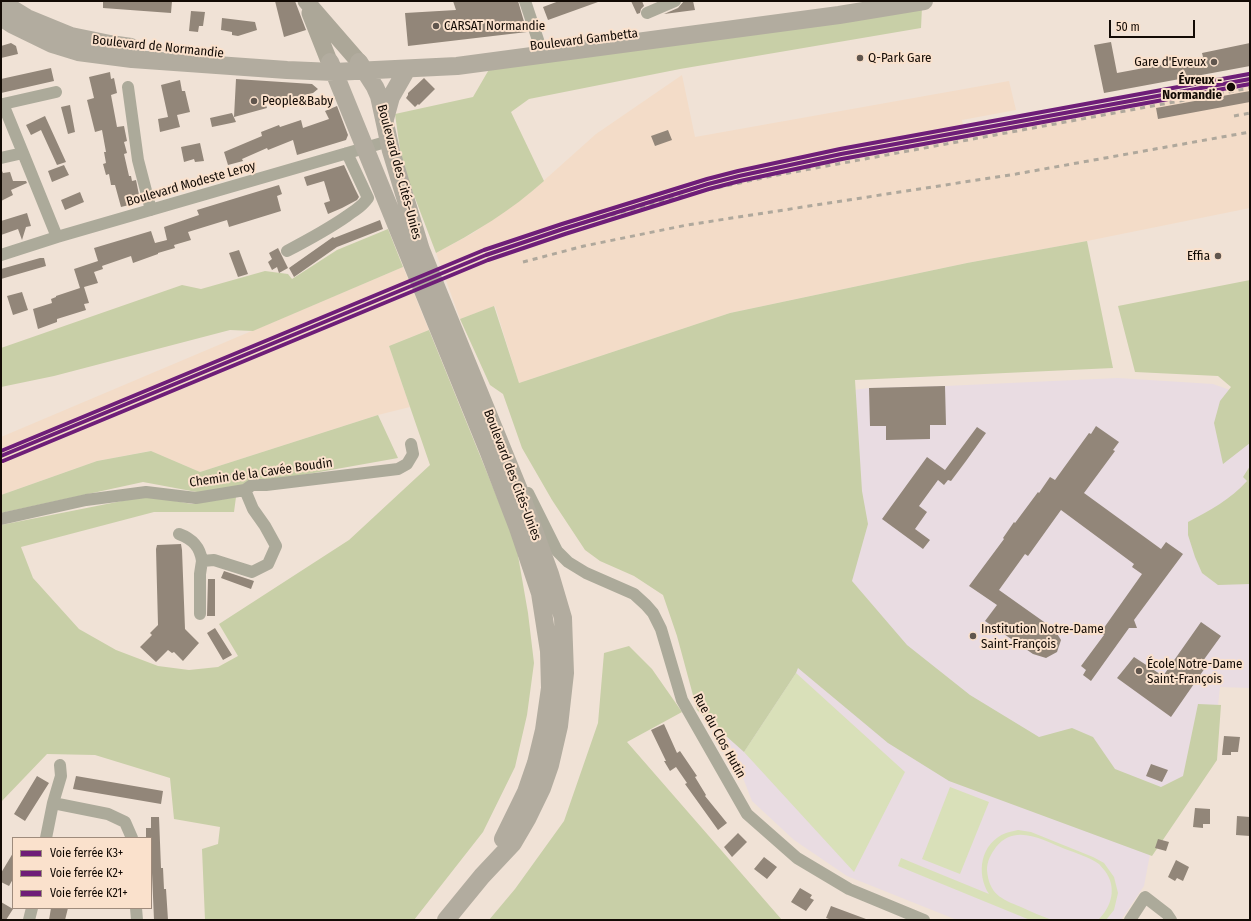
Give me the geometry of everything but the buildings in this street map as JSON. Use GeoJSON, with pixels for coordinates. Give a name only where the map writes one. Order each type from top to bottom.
{"type":"FeatureCollection","features":[{"type":"Feature","properties":{"kind":"main road"},"geometry":{"type":"LineString","coordinates":[[306,1],[362,66]]}},
{"type":"Feature","properties":{"kind":"main road"},"geometry":{"type":"LineString","coordinates":[[306,1],[335,73]]}},
{"type":"Feature","properties":{"kind":"main road","name":"Boulevard Gambetta"},"geometry":{"type":"LineString","coordinates":[[362,66],[540,46],[868,1]]}},
{"type":"Feature","properties":{"kind":"main road"},"geometry":{"type":"LineString","coordinates":[[293,65],[335,73],[362,66],[407,69],[473,64],[832,16],[924,1]]}},
{"type":"Feature","properties":{"kind":"main road","name":"Boulevard de Normandie"},"geometry":{"type":"LineString","coordinates":[[1,2],[27,18],[71,36],[140,48],[293,65]]}},
{"type":"Feature","properties":{"kind":"main road","name":"Boulevard de Normandie"},"geometry":{"type":"LineString","coordinates":[[1,17],[13,25],[52,44],[78,52],[132,59],[293,65]]}},
{"type":"Feature","properties":{"kind":"main road"},"geometry":{"type":"LineString","coordinates":[[293,65],[327,80],[335,73]]}},
{"type":"Feature","properties":{"kind":"main road","name":"Boulevard des Cités-Unies"},"geometry":{"type":"LineString","coordinates":[[362,66],[379,96],[389,141],[421,250],[521,495],[550,574],[563,618],[565,673],[559,726],[550,765],[542,788],[527,820],[513,843],[482,876],[446,920]]}},
{"type":"Feature","properties":{"kind":"main road"},"geometry":{"type":"LineString","coordinates":[[385,119],[391,97],[407,69]]}},
{"type":"Feature","properties":{"kind":"main road","name":"Boulevard des Cités-Unies"},"geometry":{"type":"LineString","coordinates":[[335,73],[485,443],[518,528],[540,593],[549,651],[550,688],[544,730],[536,763],[526,792],[504,838],[482,876]]}},
{"type":"Feature","properties":{"kind":"street"},"geometry":{"type":"LineString","coordinates":[[525,1],[540,46]]}},
{"type":"Feature","properties":{"kind":"street"},"geometry":{"type":"LineString","coordinates":[[647,13],[675,1]]}},
{"type":"Feature","properties":{"kind":"street"},"geometry":{"type":"LineString","coordinates":[[128,87],[138,160],[151,210]]}},
{"type":"Feature","properties":{"kind":"street"},"geometry":{"type":"LineString","coordinates":[[56,92],[2,104],[57,237]]}},
{"type":"Feature","properties":{"kind":"street","name":"Boulevard Modeste Leroy"},"geometry":{"type":"LineString","coordinates":[[1,255],[57,237],[389,141]]}},
{"type":"Feature","properties":{"kind":"street"},"geometry":{"type":"LineString","coordinates":[[1,158],[23,153]]}},
{"type":"Feature","properties":{"kind":"street"},"geometry":{"type":"LineString","coordinates":[[287,251],[324,232],[362,206],[368,198],[347,153]]}},
{"type":"Feature","properties":{"kind":"street","name":"Rue du Clos Hutin"},"geometry":{"type":"LineString","coordinates":[[488,414],[557,551],[568,562],[586,573],[634,594],[646,604],[653,613],[663,636],[682,700],[747,814],[797,858],[810,866],[849,889],[924,920]]}},
{"type":"Feature","properties":{"kind":"street","name":"Chemin de la Cavée Boudin"},"geometry":{"type":"LineString","coordinates":[[1,519],[86,500],[146,492],[196,498],[245,490],[252,485],[266,485],[398,470],[407,464],[413,454],[411,444]]}},
{"type":"Feature","properties":{"kind":"street"},"geometry":{"type":"LineString","coordinates":[[202,561],[214,560],[252,572],[268,564],[276,546],[265,526],[253,509],[245,490]]}},
{"type":"Feature","properties":{"kind":"street"},"geometry":{"type":"LineString","coordinates":[[179,534],[189,537],[201,555],[200,614]]}},
{"type":"Feature","properties":{"kind":"street"},"geometry":{"type":"LineString","coordinates":[[46,837],[61,776],[60,765]]}},
{"type":"Feature","properties":{"kind":"street"},"geometry":{"type":"LineString","coordinates":[[54,803],[108,814],[125,822],[132,837]]}},
{"type":"Feature","properties":{"kind":"street"},"geometry":{"type":"LineString","coordinates":[[1130,920],[1145,897],[1167,914],[1172,920]]}},
{"type":"Feature","properties":{"kind":"street"},"geometry":{"type":"LineString","coordinates":[[29,920],[32,909]]}},
{"type":"Feature","properties":{"kind":"street"},"geometry":{"type":"LineString","coordinates":[[136,909],[137,920]]}},
{"type":"Feature","properties":{"kind":"shaded area"},"geometry":{"type":"Polygon","coordinates":[[[682,75],[695,137],[1009,81],[1016,110],[962,120],[964,130],[1250,77],[1250,208],[1087,241],[967,263],[730,313],[519,383],[495,306],[460,319],[436,253],[473,233],[530,193],[596,134],[682,75]]]}},
{"type":"Feature","properties":{"kind":"shaded area"},"geometry":{"type":"Polygon","coordinates":[[[403,267],[429,330],[389,346],[410,407],[378,415],[200,472],[150,451],[97,461],[1,495],[1,437],[403,267]]]}},
{"type":"Feature","properties":{"kind":"shaded area","name":"Institution Notre‐Dame Saint‐François"},"geometry":{"type":"Polygon","coordinates":[[[1118,378],[1213,384],[1250,397],[1249,688],[1220,687],[1212,761],[1158,812],[1144,886],[1121,920],[957,920],[847,876],[794,840],[752,801],[703,675],[846,391],[869,388],[1118,378]]]}},
{"type":"Feature","properties":{"kind":"green space"},"geometry":{"type":"Polygon","coordinates":[[[922,7],[921,28],[680,69],[529,99],[511,112],[544,181],[519,202],[492,220],[436,253],[402,164],[395,114],[473,97],[491,66],[922,7]]]}},
{"type":"Feature","properties":{"kind":"green space"},"geometry":{"type":"Polygon","coordinates":[[[388,229],[403,267],[253,331],[230,330],[54,376],[1,387],[1,348],[182,285],[201,289],[265,271],[288,274],[292,279],[337,250],[388,229]]]}},
{"type":"Feature","properties":{"kind":"green space"},"geometry":{"type":"Polygon","coordinates":[[[1087,241],[1113,368],[855,380],[862,491],[868,524],[852,581],[907,645],[970,695],[1039,737],[1072,728],[1093,737],[1115,769],[1161,787],[1183,776],[1198,704],[1221,705],[1217,760],[1152,856],[949,781],[888,743],[798,668],[744,752],[697,710],[677,636],[663,595],[634,576],[600,561],[585,550],[552,500],[522,448],[503,394],[490,385],[460,319],[494,306],[519,383],[730,313],[967,263],[1087,241]]]}},
{"type":"Feature","properties":{"kind":"green space"},"geometry":{"type":"Polygon","coordinates":[[[1250,280],[1250,443],[1223,464],[1214,423],[1220,401],[1231,387],[1218,376],[1135,372],[1118,306],[1250,280]]]}},
{"type":"Feature","properties":{"kind":"green space"},"geometry":{"type":"Polygon","coordinates":[[[429,330],[516,544],[528,613],[534,663],[527,715],[515,767],[483,832],[414,920],[205,920],[202,849],[218,844],[220,827],[174,819],[170,778],[95,755],[47,754],[1,802],[1,525],[147,496],[192,504],[236,497],[234,512],[154,512],[21,547],[33,578],[79,629],[116,650],[158,666],[189,670],[218,667],[238,656],[219,624],[349,540],[430,465],[389,346],[429,330]]]}},
{"type":"Feature","properties":{"kind":"green space"},"geometry":{"type":"Polygon","coordinates":[[[378,415],[398,458],[202,493],[143,482],[1,513],[1,495],[97,461],[151,451],[200,472],[378,415]]]}},
{"type":"Feature","properties":{"kind":"green space"},"geometry":{"type":"Polygon","coordinates":[[[1250,466],[1250,584],[1218,585],[1202,573],[1188,535],[1188,522],[1219,504],[1241,487],[1247,481],[1243,477],[1250,466]]]}},
{"type":"Feature","properties":{"kind":"green space"},"geometry":{"type":"Polygon","coordinates":[[[629,646],[652,669],[682,712],[627,742],[782,920],[489,920],[515,889],[564,821],[598,723],[604,653],[629,646]]]}},
{"type":"Feature","properties":{"kind":"green space"},"geometry":{"type":"Polygon","coordinates":[[[796,673],[905,772],[854,872],[744,752],[796,673]]]}},
{"type":"Feature","properties":{"kind":"green space"},"geometry":{"type":"Polygon","coordinates":[[[950,787],[989,802],[960,874],[922,859],[950,787]]]}},
{"type":"Feature","properties":{"kind":"green space"},"geometry":{"type":"Polygon","coordinates":[[[1018,830],[1031,832],[1093,857],[1104,863],[1114,877],[1118,893],[1114,910],[1106,920],[1098,920],[1103,915],[1110,903],[1112,890],[1109,877],[1105,871],[1100,865],[1091,859],[1039,838],[1020,835],[1012,836],[1004,840],[996,847],[991,855],[987,870],[988,878],[993,890],[1002,898],[1052,920],[1030,920],[898,866],[901,858],[989,894],[985,886],[982,869],[986,851],[997,838],[1006,833],[1018,830]]]}},
{"type":"Feature","properties":{"kind":"railway"},"geometry":{"type":"LineString","coordinates":[[563,229],[650,204],[767,177],[1250,88]]}},
{"type":"Feature","properties":{"kind":"railway"},"geometry":{"type":"LineString","coordinates":[[1234,116],[1250,113]]}},
{"type":"Feature","properties":{"kind":"railway"},"geometry":{"type":"LineString","coordinates":[[523,262],[584,246],[687,225],[1016,174],[1250,132]]}},
{"type":"Feature","properties":{"kind":"rail line","name":"K21+"},"geometry":{"type":"LineString","coordinates":[[1,451],[484,250],[707,179],[840,149],[1249,74]]}},
{"type":"Feature","properties":{"kind":"rail line","name":"K3+"},"geometry":{"type":"LineString","coordinates":[[1,456],[486,255],[563,229],[708,184],[841,154],[1250,79]]}},
{"type":"Feature","properties":{"kind":"rail line","name":"K2+"},"geometry":{"type":"LineString","coordinates":[[3,461],[488,260],[565,234],[709,189],[842,159],[1250,84]]}},
{"type":"Feature","properties":{"kind":"place","name":"CARSAT Normandie"},"geometry":{"type":"Point","coordinates":[436,26]}},
{"type":"Feature","properties":{"kind":"place","name":"Q-Park Gare"},"geometry":{"type":"Point","coordinates":[860,58]}},
{"type":"Feature","properties":{"kind":"place","name":"Gare d'Evreux"},"geometry":{"type":"Point","coordinates":[1214,62]}},
{"type":"Feature","properties":{"kind":"place","name":"Évreux - Normandie"},"geometry":{"type":"Point","coordinates":[1231,87]}},
{"type":"Feature","properties":{"kind":"place","name":"People&Baby"},"geometry":{"type":"Point","coordinates":[254,101]}},
{"type":"Feature","properties":{"kind":"place","name":"Effia"},"geometry":{"type":"Point","coordinates":[1218,256]}},
{"type":"Feature","properties":{"kind":"place","name":"Institution Notre‐Dame Saint‐François"},"geometry":{"type":"Point","coordinates":[973,636]}},
{"type":"Feature","properties":{"kind":"place","name":"École Notre-Dame Saint-François"},"geometry":{"type":"Point","coordinates":[1139,671]}}]}
